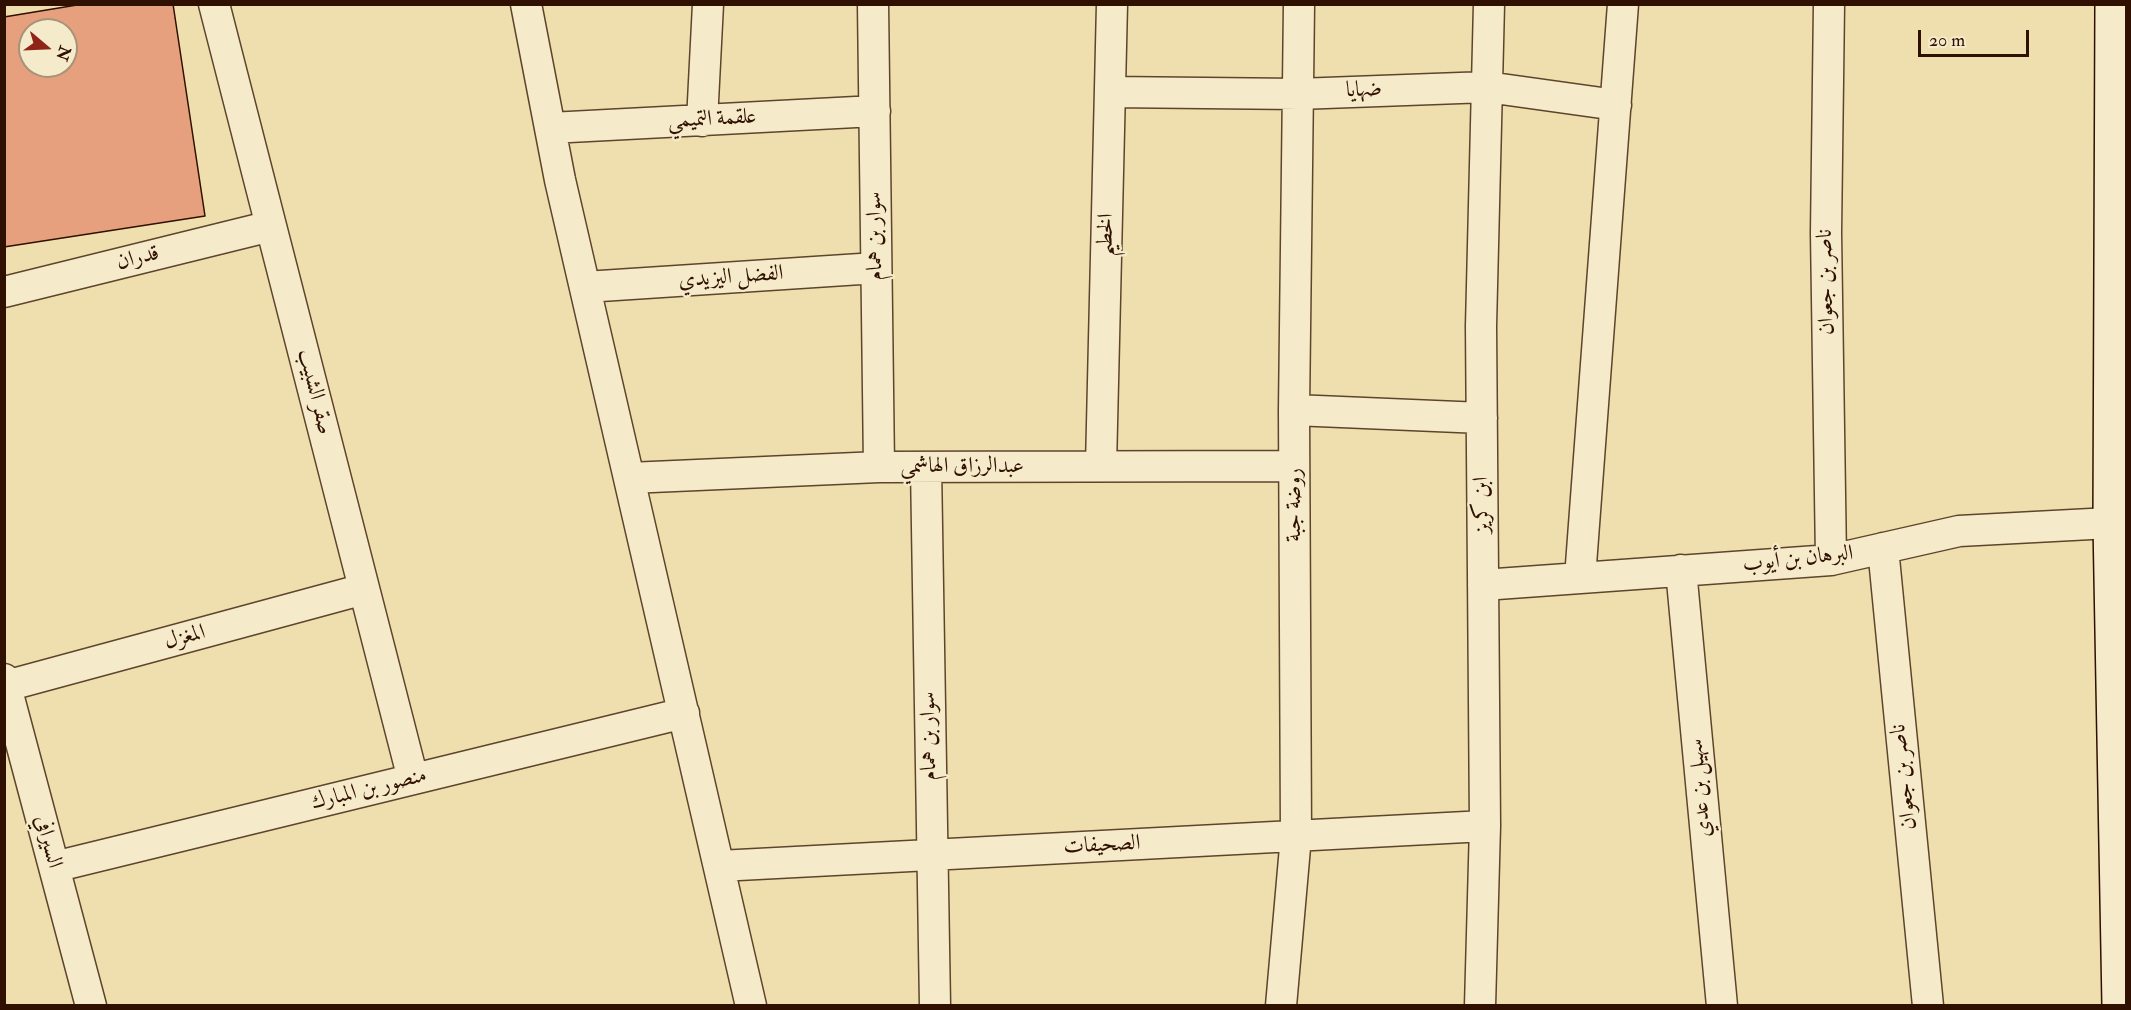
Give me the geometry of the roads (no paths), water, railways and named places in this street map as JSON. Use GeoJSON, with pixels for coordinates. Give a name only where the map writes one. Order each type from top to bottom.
{"type":"FeatureCollection","features":[{"type":"Feature","properties":{"kind":"main road"},"geometry":{"type":"LineString","coordinates":[[2112,4],[2119,80],[2113,196],[2110,523],[2120,1005]]}},
{"type":"Feature","properties":{"kind":"main road"},"geometry":{"type":"LineString","coordinates":[[2113,196],[2114,186],[2127,166]]}},
{"type":"Feature","properties":{"kind":"street","name":"صقر الشبيب"},"geometry":{"type":"LineString","coordinates":[[214,4],[413,779]]}},
{"type":"Feature","properties":{"kind":"street"},"geometry":{"type":"LineString","coordinates":[[526,4],[550,128],[585,287],[751,1005]]}},
{"type":"Feature","properties":{"kind":"street"},"geometry":{"type":"LineString","coordinates":[[702,120],[708,4]]}},
{"type":"Feature","properties":{"kind":"street","name":"سوار بن همام"},"geometry":{"type":"LineString","coordinates":[[873,4],[879,467]]}},
{"type":"Feature","properties":{"kind":"street","name":"الخطيم"},"geometry":{"type":"LineString","coordinates":[[1101,466],[1112,4]]}},
{"type":"Feature","properties":{"kind":"street","name":"روضة جبة"},"geometry":{"type":"LineString","coordinates":[[1281,1005],[1296,836],[1294,411],[1299,4]]}},
{"type":"Feature","properties":{"kind":"street","name":"ابن كريز"},"geometry":{"type":"LineString","coordinates":[[1480,1005],[1485,826],[1481,326],[1489,4]]}},
{"type":"Feature","properties":{"kind":"street"},"geometry":{"type":"LineString","coordinates":[[1580,578],[1623,4]]}},
{"type":"Feature","properties":{"kind":"street","name":"ناصر بن جعوان"},"geometry":{"type":"LineString","coordinates":[[1829,4],[1826,233],[1831,560]]}},
{"type":"Feature","properties":{"kind":"street","name":"ضهايا"},"geometry":{"type":"LineString","coordinates":[[1110,92],[1298,94],[1487,87],[1616,105]]}},
{"type":"Feature","properties":{"kind":"street","name":"علقمة التميمي"},"geometry":{"type":"LineString","coordinates":[[550,128],[874,111]]}},
{"type":"Feature","properties":{"kind":"street","name":"قدران"},"geometry":{"type":"LineString","coordinates":[[4,292],[271,226]]}},
{"type":"Feature","properties":{"kind":"street","name":"الفضل اليزيدي"},"geometry":{"type":"LineString","coordinates":[[585,287],[876,268]]}},
{"type":"Feature","properties":{"kind":"street"},"geometry":{"type":"LineString","coordinates":[[1294,411],[1482,418]]}},
{"type":"Feature","properties":{"kind":"street","name":"عبدالرزاق الهاشمي"},"geometry":{"type":"LineString","coordinates":[[629,478],[879,467],[1294,466]]}},
{"type":"Feature","properties":{"kind":"street","name":"سوار بن همام"},"geometry":{"type":"LineString","coordinates":[[926,467],[935,1005]]}},
{"type":"Feature","properties":{"kind":"street","name":"البرهان بن أيوب"},"geometry":{"type":"LineString","coordinates":[[1483,585],[1831,560],[1959,531],[2110,523]]}},
{"type":"Feature","properties":{"kind":"street","name":"ناصر بن جعوان"},"geometry":{"type":"LineString","coordinates":[[1883,548],[1928,1005]]}},
{"type":"Feature","properties":{"kind":"street","name":"سهيل بن عدي"},"geometry":{"type":"LineString","coordinates":[[1681,570],[1722,1005]]}},
{"type":"Feature","properties":{"kind":"street","name":"المغزل"},"geometry":{"type":"LineString","coordinates":[[5,683],[364,589]]}},
{"type":"Feature","properties":{"kind":"street","name":"السيرافي"},"geometry":{"type":"LineString","coordinates":[[5,683],[91,1005]]}},
{"type":"Feature","properties":{"kind":"street","name":"منصور بن المبارك"},"geometry":{"type":"LineString","coordinates":[[54,867],[684,712]]}},
{"type":"Feature","properties":{"kind":"street","name":"الصحيفات"},"geometry":{"type":"LineString","coordinates":[[718,866],[1485,826]]}}]}
